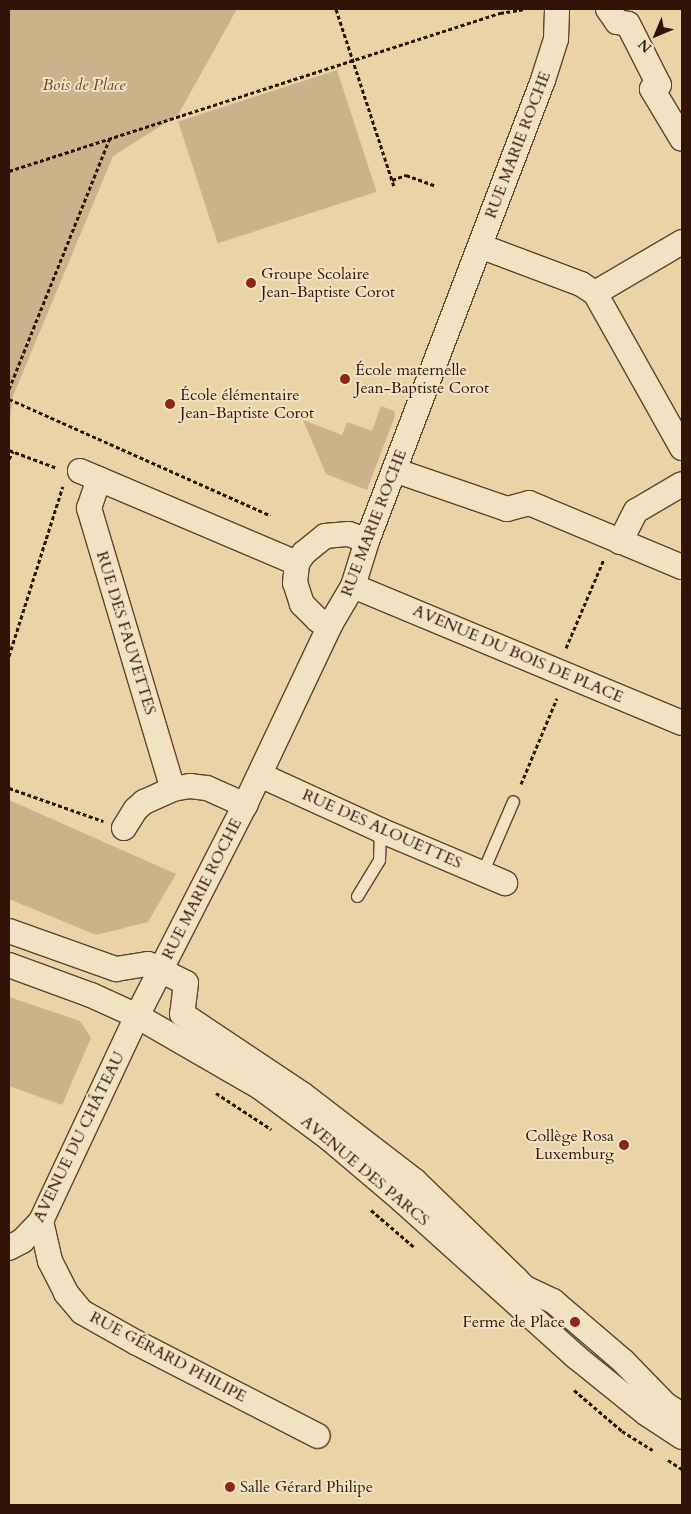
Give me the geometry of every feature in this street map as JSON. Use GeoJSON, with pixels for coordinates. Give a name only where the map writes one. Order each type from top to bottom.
{"type":"FeatureCollection","features":[{"type":"Feature","properties":{"kind":"street","name":"RUE MARIE ROCHE"},"geometry":{"type":"LineString","coordinates":[[137,1016],[260,775],[330,625],[353,586],[394,470],[552,54],[556,39],[557,9]]}},
{"type":"Feature","properties":{"kind":"street"},"geometry":{"type":"LineString","coordinates":[[608,9],[616,22],[628,24],[659,85],[652,89],[682,139]]}},
{"type":"Feature","properties":{"kind":"street"},"geometry":{"type":"LineString","coordinates":[[595,294],[682,242]]}},
{"type":"Feature","properties":{"kind":"street"},"geometry":{"type":"LineString","coordinates":[[480,246],[581,284],[595,294],[682,448]]}},
{"type":"Feature","properties":{"kind":"street"},"geometry":{"type":"LineString","coordinates":[[394,470],[507,508],[529,503],[682,567]]}},
{"type":"Feature","properties":{"kind":"street"},"geometry":{"type":"LineString","coordinates":[[82,473],[297,564]]}},
{"type":"Feature","properties":{"kind":"street","name":"RUE DES FAUVETTES"},"geometry":{"type":"LineString","coordinates":[[82,473],[89,508],[173,789]]}},
{"type":"Feature","properties":{"kind":"street"},"geometry":{"type":"LineString","coordinates":[[620,542],[636,511],[682,484]]}},
{"type":"Feature","properties":{"kind":"street"},"geometry":{"type":"LineString","coordinates":[[330,625],[318,620],[302,604],[295,583],[297,564],[304,553],[325,536],[349,534],[368,541]]}},
{"type":"Feature","properties":{"kind":"street","name":"AVENUE DU BOIS DE PLACE"},"geometry":{"type":"LineString","coordinates":[[353,586],[682,723]]}},
{"type":"Feature","properties":{"kind":"street","name":"RUE DES ALOUETTES"},"geometry":{"type":"LineString","coordinates":[[260,775],[380,830],[505,883]]}},
{"type":"Feature","properties":{"kind":"street"},"geometry":{"type":"LineString","coordinates":[[124,828],[136,809],[144,802],[173,789],[190,786],[207,788],[245,805]]}},
{"type":"Feature","properties":{"kind":"street"},"geometry":{"type":"LineString","coordinates":[[9,931],[116,969],[148,964],[186,983],[182,1014],[302,1094],[415,1181],[525,1288],[553,1301],[623,1361],[666,1405],[682,1415]]}},
{"type":"Feature","properties":{"kind":"street","name":"AVENUE DES PARCS"},"geometry":{"type":"LineString","coordinates":[[9,964],[91,995],[137,1016],[260,1086],[330,1139],[403,1201],[575,1356],[647,1414],[682,1437]]}},
{"type":"Feature","properties":{"kind":"street","name":"AVENUE DU CHÂTEAU"},"geometry":{"type":"LineString","coordinates":[[9,1248],[22,1241],[41,1221],[137,1016]]}},
{"type":"Feature","properties":{"kind":"street","name":"RUE GÉRARD PHILIPE"},"geometry":{"type":"LineString","coordinates":[[41,1221],[50,1261],[66,1293],[82,1312],[318,1436]]}},
{"type":"Feature","properties":{"kind":"lane"},"geometry":{"type":"LineString","coordinates":[[482,873],[513,801]]}},
{"type":"Feature","properties":{"kind":"lane"},"geometry":{"type":"LineString","coordinates":[[357,896],[379,860],[380,830]]}},
{"type":"Feature","properties":{"kind":"path"},"geometry":{"type":"LineString","coordinates":[[336,9],[394,186]]}},
{"type":"Feature","properties":{"kind":"path"},"geometry":{"type":"LineString","coordinates":[[9,171],[500,12],[524,9]]}},
{"type":"Feature","properties":{"kind":"path"},"geometry":{"type":"LineString","coordinates":[[9,389],[110,138]]}},
{"type":"Feature","properties":{"kind":"path"},"geometry":{"type":"LineString","coordinates":[[392,180],[406,176],[434,185]]}},
{"type":"Feature","properties":{"kind":"path"},"geometry":{"type":"LineString","coordinates":[[9,399],[270,515]]}},
{"type":"Feature","properties":{"kind":"path"},"geometry":{"type":"LineString","coordinates":[[9,459],[11,450],[44,465],[82,473],[9,656]]}},
{"type":"Feature","properties":{"kind":"path"},"geometry":{"type":"LineString","coordinates":[[9,788],[124,828]]}},
{"type":"Feature","properties":{"kind":"path"},"geometry":{"type":"LineString","coordinates":[[214,1092],[274,1130]]}},
{"type":"Feature","properties":{"kind":"path"},"geometry":{"type":"LineString","coordinates":[[364,1203],[421,1252]]}},
{"type":"Feature","properties":{"kind":"path"},"geometry":{"type":"LineString","coordinates":[[570,1386],[622,1430],[660,1454]]}},
{"type":"Feature","properties":{"kind":"path"},"geometry":{"type":"LineString","coordinates":[[667,1459],[682,1469]]}},
{"type":"Feature","properties":{"kind":"green space","name":"Bois de Place"},"geometry":{"type":"Polygon","coordinates":[[[9,9],[237,9],[178,115],[113,156],[13,396],[9,427],[9,9]]]}},
{"type":"Feature","properties":{"kind":"green space"},"geometry":{"type":"Polygon","coordinates":[[[337,70],[377,192],[218,243],[178,122],[337,70]]]}},
{"type":"Feature","properties":{"kind":"green space"},"geometry":{"type":"Polygon","coordinates":[[[381,406],[394,411],[395,416],[367,490],[326,474],[303,420],[342,435],[347,422],[372,431],[381,406]]]}},
{"type":"Feature","properties":{"kind":"green space"},"geometry":{"type":"Polygon","coordinates":[[[9,800],[176,874],[148,922],[96,935],[9,899],[9,800]]]}},
{"type":"Feature","properties":{"kind":"green space"},"geometry":{"type":"Polygon","coordinates":[[[9,997],[80,1021],[91,1038],[62,1105],[9,1086],[9,997]]]}},
{"type":"Feature","properties":{"kind":"place","name":"Groupe Scolaire Jean-Baptiste Corot"},"geometry":{"type":"Point","coordinates":[251,283]}},
{"type":"Feature","properties":{"kind":"place","name":"École maternelle Jean-Baptiste Corot"},"geometry":{"type":"Point","coordinates":[345,379]}},
{"type":"Feature","properties":{"kind":"place","name":"École élémentaire Jean-Baptiste Corot"},"geometry":{"type":"Point","coordinates":[170,404]}},
{"type":"Feature","properties":{"kind":"place","name":"Collège Rosa Luxemburg"},"geometry":{"type":"Point","coordinates":[624,1145]}},
{"type":"Feature","properties":{"kind":"place","name":"Ferme de Place"},"geometry":{"type":"Point","coordinates":[575,1322]}},
{"type":"Feature","properties":{"kind":"place","name":"Salle Gérard Philipe"},"geometry":{"type":"Point","coordinates":[230,1487]}}]}
